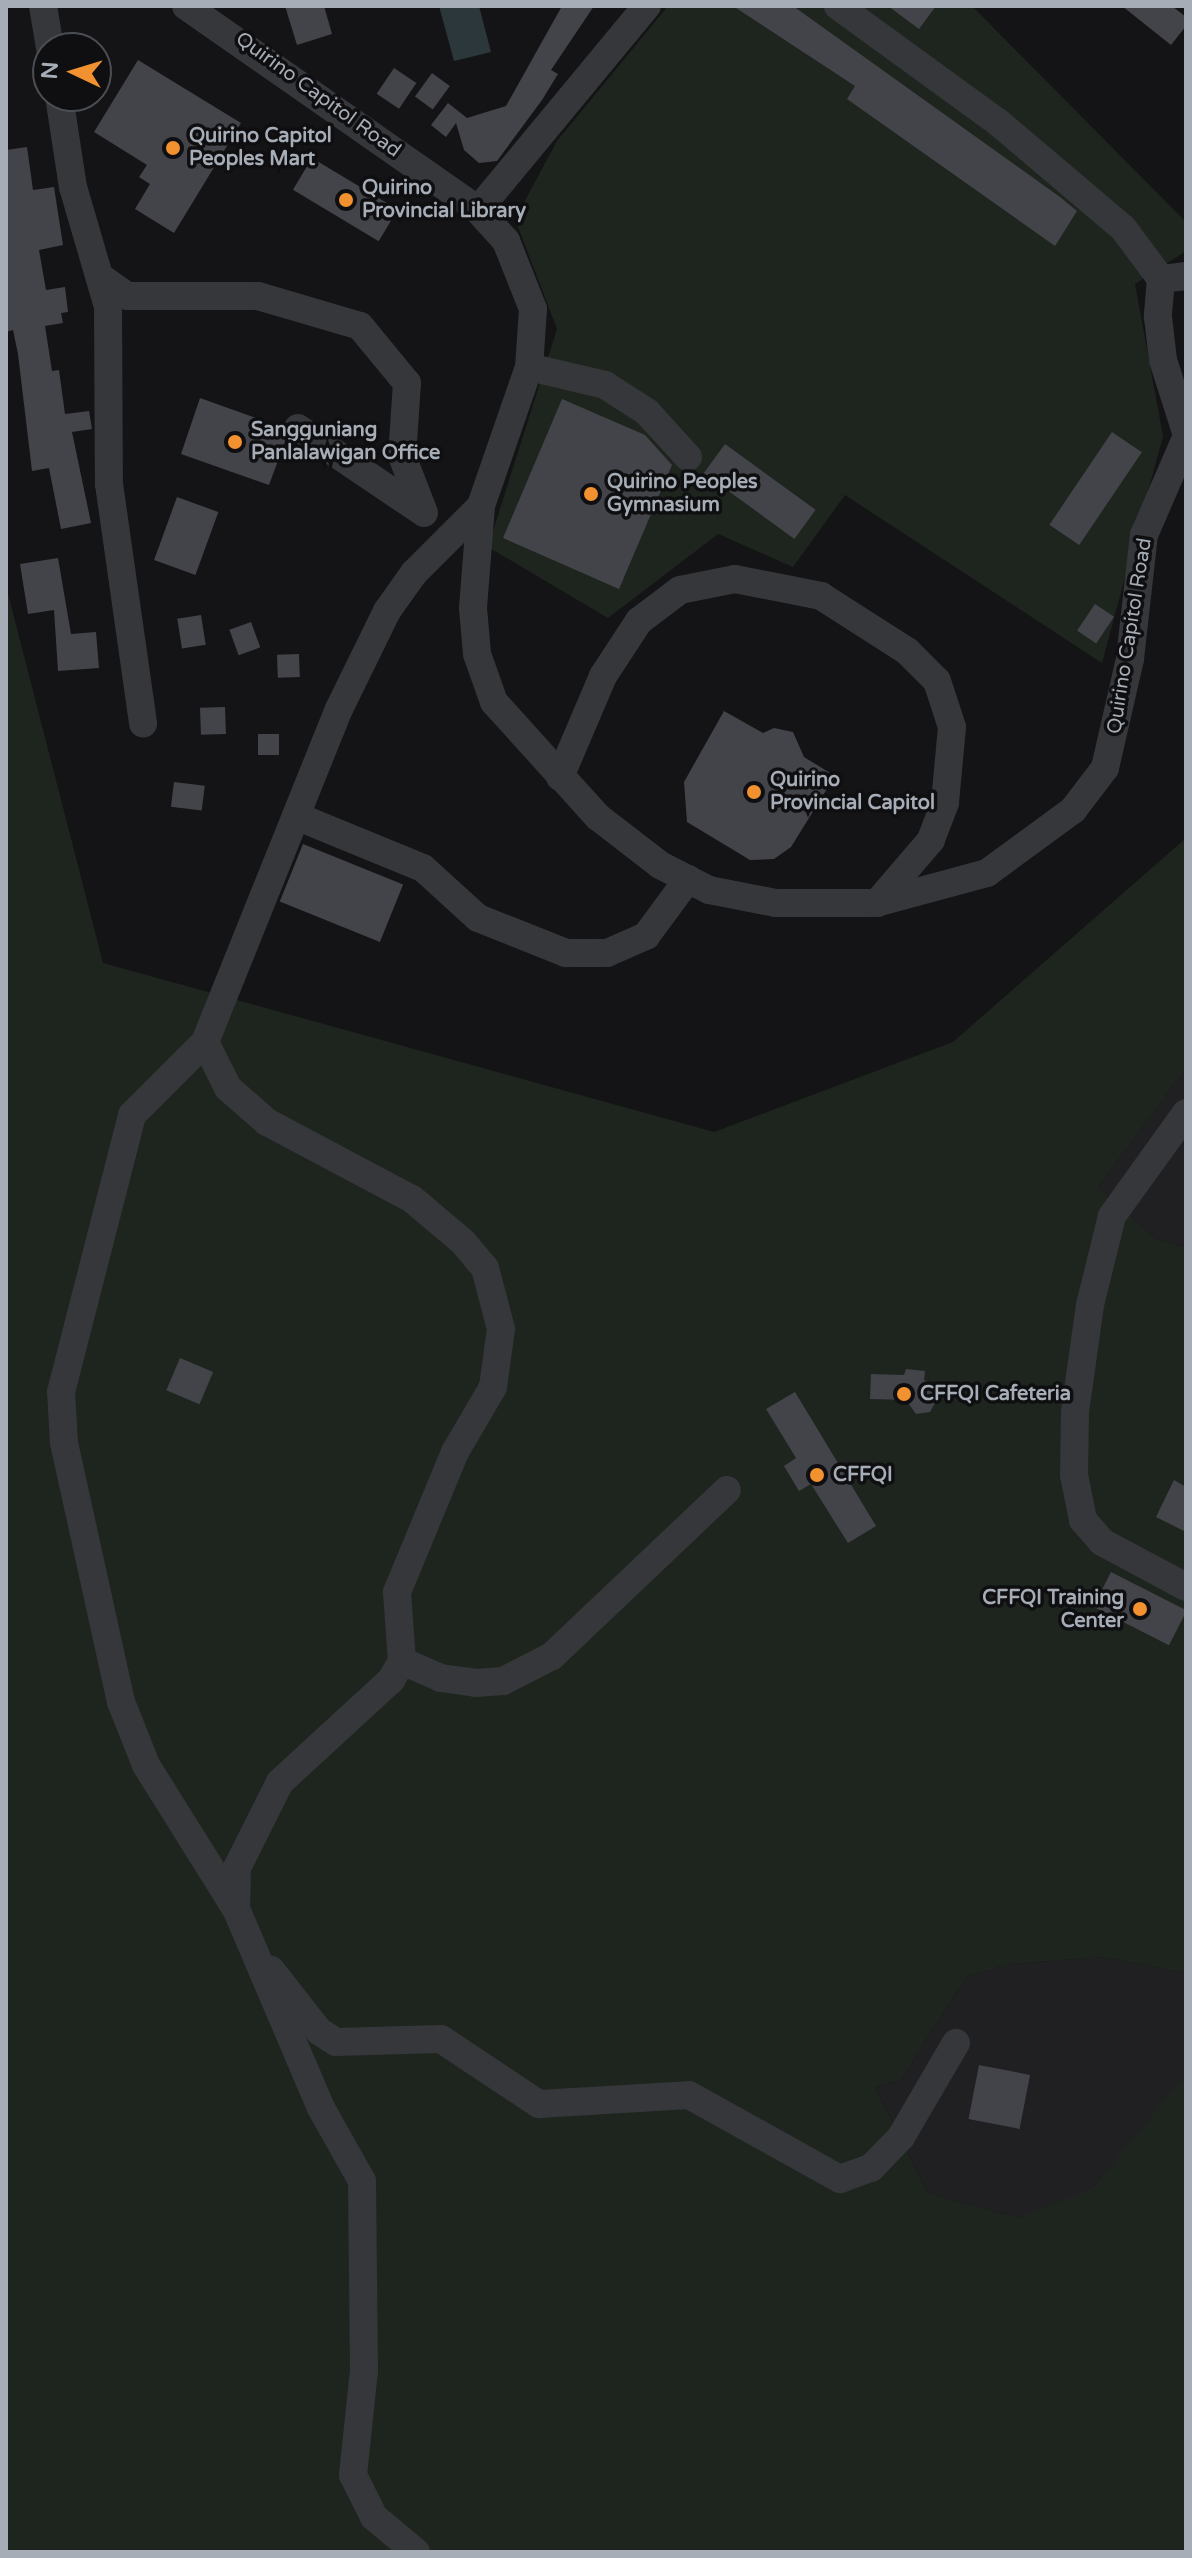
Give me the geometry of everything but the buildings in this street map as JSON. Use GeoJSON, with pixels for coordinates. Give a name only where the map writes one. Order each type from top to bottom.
{"type":"FeatureCollection","features":[{"type":"Feature","properties":{"kind":"street"},"geometry":{"type":"LineString","coordinates":[[43,6],[47,32]]}},
{"type":"Feature","properties":{"kind":"street","name":"Quirino Capitol Road"},"geometry":{"type":"LineString","coordinates":[[186,6],[230,18],[478,210],[506,241],[533,309],[529,367],[481,506],[477,654],[494,702],[598,817],[709,890],[776,903],[876,903],[987,873],[1022,853],[1073,810],[1105,768],[1130,659],[1144,535],[1186,435],[1163,360],[1173,278]]}},
{"type":"Feature","properties":{"kind":"street"},"geometry":{"type":"LineString","coordinates":[[478,210],[647,6]]}},
{"type":"Feature","properties":{"kind":"street"},"geometry":{"type":"LineString","coordinates":[[838,6],[999,123],[1123,228],[1173,278]]}},
{"type":"Feature","properties":{"kind":"street"},"geometry":{"type":"LineString","coordinates":[[61,112],[73,187],[103,279],[109,484],[143,724]]}},
{"type":"Feature","properties":{"kind":"street"},"geometry":{"type":"LineString","coordinates":[[103,279],[127,296],[258,296],[360,326],[407,383],[402,456],[424,513]]}},
{"type":"Feature","properties":{"kind":"street"},"geometry":{"type":"LineString","coordinates":[[529,367],[605,385],[647,412],[688,457]]}},
{"type":"Feature","properties":{"kind":"street"},"geometry":{"type":"LineString","coordinates":[[298,428],[456,531]]}},
{"type":"Feature","properties":{"kind":"street"},"geometry":{"type":"LineString","coordinates":[[416,2552],[374,2517],[353,2475],[364,2371],[362,2181],[321,2108],[236,1909],[146,1765],[121,1702],[64,1442],[61,1392],[122,1139],[147,1095],[205,1042],[296,816],[387,611],[414,573],[481,506]]}},
{"type":"Feature","properties":{"kind":"street"},"geometry":{"type":"LineString","coordinates":[[560,777],[603,676],[639,621],[680,590],[735,579],[821,596],[907,651],[937,681],[952,727],[945,803],[931,840],[876,903]]}},
{"type":"Feature","properties":{"kind":"street"},"geometry":{"type":"LineString","coordinates":[[296,816],[423,868],[478,918],[566,953],[607,953],[646,936],[688,879]]}},
{"type":"Feature","properties":{"kind":"street"},"geometry":{"type":"LineString","coordinates":[[205,1042],[228,1088],[267,1122],[412,1199],[463,1242],[485,1268],[497,1301],[500,1340],[493,1387],[455,1452],[397,1592],[402,1661],[391,1680],[280,1782],[237,1868],[236,1909]]}},
{"type":"Feature","properties":{"kind":"street"},"geometry":{"type":"LineString","coordinates":[[1186,1113],[1112,1216],[1090,1305],[1075,1412],[1074,1475],[1083,1520],[1102,1542],[1186,1587]]}},
{"type":"Feature","properties":{"kind":"street"},"geometry":{"type":"LineString","coordinates":[[402,1661],[441,1678],[475,1683],[503,1681],[552,1656],[727,1490]]}},
{"type":"Feature","properties":{"kind":"street"},"geometry":{"type":"LineString","coordinates":[[250,1944],[319,2031],[336,2042],[441,2039],[539,2104],[689,2095],[840,2179],[871,2168],[901,2137],[956,2043]]}},
{"type":"Feature","properties":{"kind":"shaded area"},"geometry":{"type":"Polygon","coordinates":[[[439,6],[479,6],[491,52],[454,61],[439,6]]]}},
{"type":"Feature","properties":{"kind":"shaded area"},"geometry":{"type":"Polygon","coordinates":[[[668,6],[972,6],[1186,222],[1186,251],[1135,284],[1163,436],[1102,663],[845,495],[793,567],[718,534],[608,618],[488,547],[557,329],[515,219],[557,141],[668,6]]]}},
{"type":"Feature","properties":{"kind":"shaded area"},"geometry":{"type":"Polygon","coordinates":[[[6,586],[103,963],[714,1132],[953,1042],[1186,838],[1186,1068],[1098,1187],[1155,1238],[1186,1248],[1186,1973],[1102,1957],[1010,1964],[966,1977],[901,2080],[875,2087],[928,2193],[1019,2218],[1093,2188],[1186,2074],[1186,2552],[6,2552],[6,586]]]}},
{"type":"Feature","properties":{"kind":"shaded area"},"geometry":{"type":"Polygon","coordinates":[[[1186,1068],[1186,1248],[1155,1238],[1098,1187],[1186,1068]]]}},
{"type":"Feature","properties":{"kind":"shaded area"},"geometry":{"type":"Polygon","coordinates":[[[1102,1957],[1186,1973],[1186,2074],[1179,2088],[1093,2188],[1062,2204],[1019,2218],[928,2193],[875,2087],[901,2080],[966,1977],[1010,1964],[1102,1957]]]}},
{"type":"Feature","properties":{"kind":"place","name":"Quirino Capitol Peoples Mart"},"geometry":{"type":"Point","coordinates":[173,148]}},
{"type":"Feature","properties":{"kind":"place","name":"Quirino Provincial Library"},"geometry":{"type":"Point","coordinates":[346,200]}},
{"type":"Feature","properties":{"kind":"place","name":"Sangguniang Panlalawigan Office"},"geometry":{"type":"Point","coordinates":[235,442]}},
{"type":"Feature","properties":{"kind":"place","name":"Quirino Peoples Gymnasium"},"geometry":{"type":"Point","coordinates":[591,494]}},
{"type":"Feature","properties":{"kind":"place","name":"Quirino Provincial Capitol"},"geometry":{"type":"Point","coordinates":[754,792]}},
{"type":"Feature","properties":{"kind":"place","name":"CFFQI Cafeteria"},"geometry":{"type":"Point","coordinates":[904,1394]}},
{"type":"Feature","properties":{"kind":"place","name":"CFFQI"},"geometry":{"type":"Point","coordinates":[817,1475]}},
{"type":"Feature","properties":{"kind":"place","name":"CFFQI Training Center"},"geometry":{"type":"Point","coordinates":[1140,1609]}}]}
